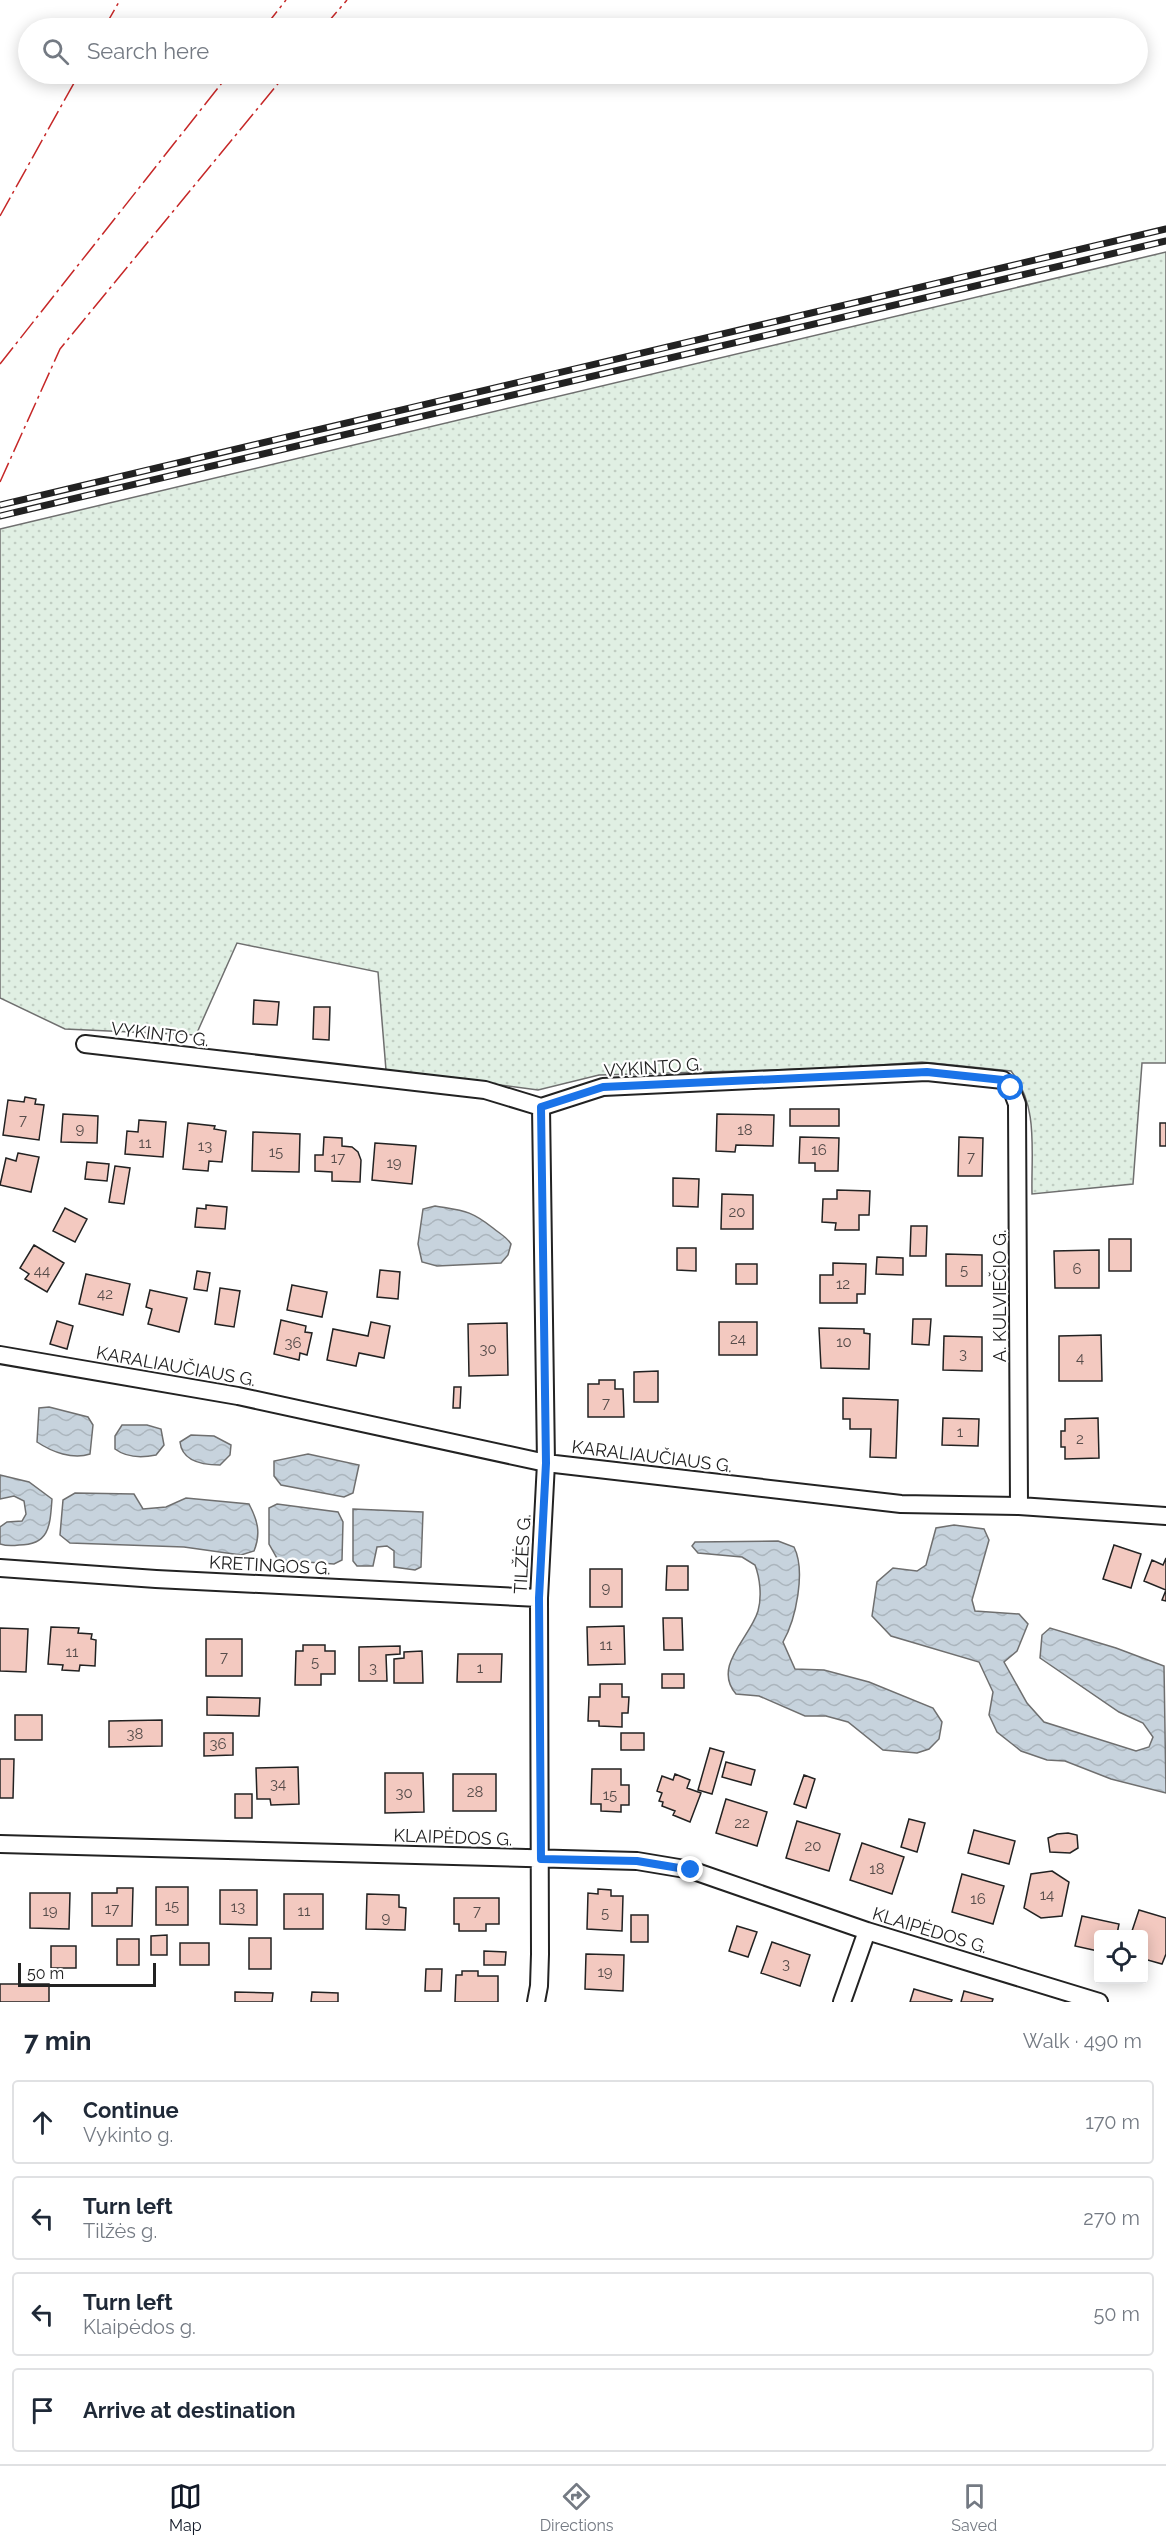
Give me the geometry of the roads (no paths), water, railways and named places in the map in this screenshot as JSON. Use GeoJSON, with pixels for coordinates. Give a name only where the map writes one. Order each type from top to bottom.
{"type":"FeatureCollection","features":[{"type":"Feature","properties":{"kind":"street","name":"VYKINTO G."},"geometry":{"type":"LineString","coordinates":[[85,1044],[485,1090],[541,1107],[603,1087],[916,1072],[1003,1080],[1011,1088]]}},
{"type":"Feature","properties":{"kind":"street","name":"A. KULVIEČIO G."},"geometry":{"type":"LineString","coordinates":[[1011,1088],[1017,1104],[1019,1506]]}},
{"type":"Feature","properties":{"kind":"street","name":"TILŽĖS G."},"geometry":{"type":"LineString","coordinates":[[536,2002],[540,1964],[541,1859],[539,1598],[546,1463],[541,1107]]}},
{"type":"Feature","properties":{"kind":"street","name":"KARALIAUČIAUS G."},"geometry":{"type":"LineString","coordinates":[[0,1354],[238,1396],[546,1463],[901,1504],[1019,1506],[1166,1516]]}},
{"type":"Feature","properties":{"kind":"street","name":"KRETINGOS G."},"geometry":{"type":"LineString","coordinates":[[0,1568],[156,1579],[539,1598]]}},
{"type":"Feature","properties":{"kind":"street","name":"KLAIPĖDOS G."},"geometry":{"type":"LineString","coordinates":[[0,1844],[637,1861],[691,1870],[867,1931],[1099,2002]]}},
{"type":"Feature","properties":{"kind":"street"},"geometry":{"type":"LineString","coordinates":[[842,2002],[867,1931]]}},
{"type":"Feature","properties":{"kind":"water"},"geometry":{"type":"Polygon","coordinates":[[[435,1206],[466,1212],[485,1222],[511,1244],[508,1255],[501,1263],[437,1266],[422,1262],[418,1244],[423,1209],[435,1206]]]}},
{"type":"Feature","properties":{"kind":"water"},"geometry":{"type":"Polygon","coordinates":[[[49,1407],[88,1417],[93,1425],[90,1454],[77,1456],[63,1454],[37,1442],[39,1408],[49,1407]]]}},
{"type":"Feature","properties":{"kind":"water"},"geometry":{"type":"Polygon","coordinates":[[[122,1425],[147,1425],[161,1429],[164,1445],[156,1455],[140,1457],[124,1454],[115,1449],[115,1436],[122,1425]]]}},
{"type":"Feature","properties":{"kind":"water"},"geometry":{"type":"Polygon","coordinates":[[[191,1435],[214,1436],[231,1445],[230,1455],[220,1465],[194,1461],[185,1454],[180,1442],[191,1435]]]}},
{"type":"Feature","properties":{"kind":"water"},"geometry":{"type":"Polygon","coordinates":[[[308,1454],[359,1465],[353,1493],[344,1497],[281,1485],[274,1476],[274,1461],[308,1454]]]}},
{"type":"Feature","properties":{"kind":"water"},"geometry":{"type":"Polygon","coordinates":[[[0,1475],[29,1482],[52,1499],[49,1525],[43,1537],[37,1541],[14,1546],[0,1544],[0,1527],[7,1522],[22,1521],[26,1514],[24,1501],[14,1496],[0,1499],[0,1475]]]}},
{"type":"Feature","properties":{"kind":"water"},"geometry":{"type":"Polygon","coordinates":[[[75,1493],[134,1494],[143,1509],[166,1507],[186,1498],[249,1504],[258,1528],[256,1545],[254,1551],[241,1555],[184,1547],[70,1543],[60,1535],[63,1500],[75,1493]]]}},
{"type":"Feature","properties":{"kind":"water"},"geometry":{"type":"Polygon","coordinates":[[[277,1504],[338,1512],[343,1522],[342,1560],[334,1564],[278,1560],[269,1544],[269,1508],[277,1504]]]}},
{"type":"Feature","properties":{"kind":"water"},"geometry":{"type":"Polygon","coordinates":[[[353,1509],[423,1512],[421,1567],[415,1570],[394,1567],[394,1551],[387,1546],[377,1547],[373,1566],[357,1566],[353,1561],[353,1509]]]}},
{"type":"Feature","properties":{"kind":"water"},"geometry":{"type":"Polygon","coordinates":[[[954,1525],[984,1529],[989,1540],[972,1600],[975,1611],[1019,1614],[1028,1624],[1017,1651],[1004,1662],[1027,1703],[1044,1722],[1136,1751],[1149,1747],[1153,1737],[1143,1723],[1119,1712],[1040,1658],[1042,1635],[1050,1628],[1116,1648],[1164,1666],[1166,1793],[1111,1779],[1065,1761],[1047,1760],[1021,1751],[997,1732],[989,1715],[993,1692],[979,1662],[891,1636],[872,1616],[877,1582],[893,1568],[917,1571],[926,1565],[936,1528],[954,1525]]]}},
{"type":"Feature","properties":{"kind":"water"},"geometry":{"type":"Polygon","coordinates":[[[778,1541],[794,1547],[798,1557],[798,1595],[792,1621],[783,1642],[795,1669],[824,1670],[869,1682],[933,1708],[942,1722],[939,1739],[929,1749],[917,1753],[883,1750],[848,1722],[826,1716],[805,1716],[759,1696],[736,1694],[730,1684],[728,1673],[735,1652],[758,1611],[760,1594],[757,1570],[755,1565],[742,1557],[698,1553],[692,1546],[695,1542],[778,1541]]]}},
{"type":"Feature","properties":{"kind":"railway"},"geometry":{"type":"LineString","coordinates":[[0,505],[1166,229]]}},
{"type":"Feature","properties":{"kind":"railway"},"geometry":{"type":"LineString","coordinates":[[0,516],[1166,241]]}}]}
